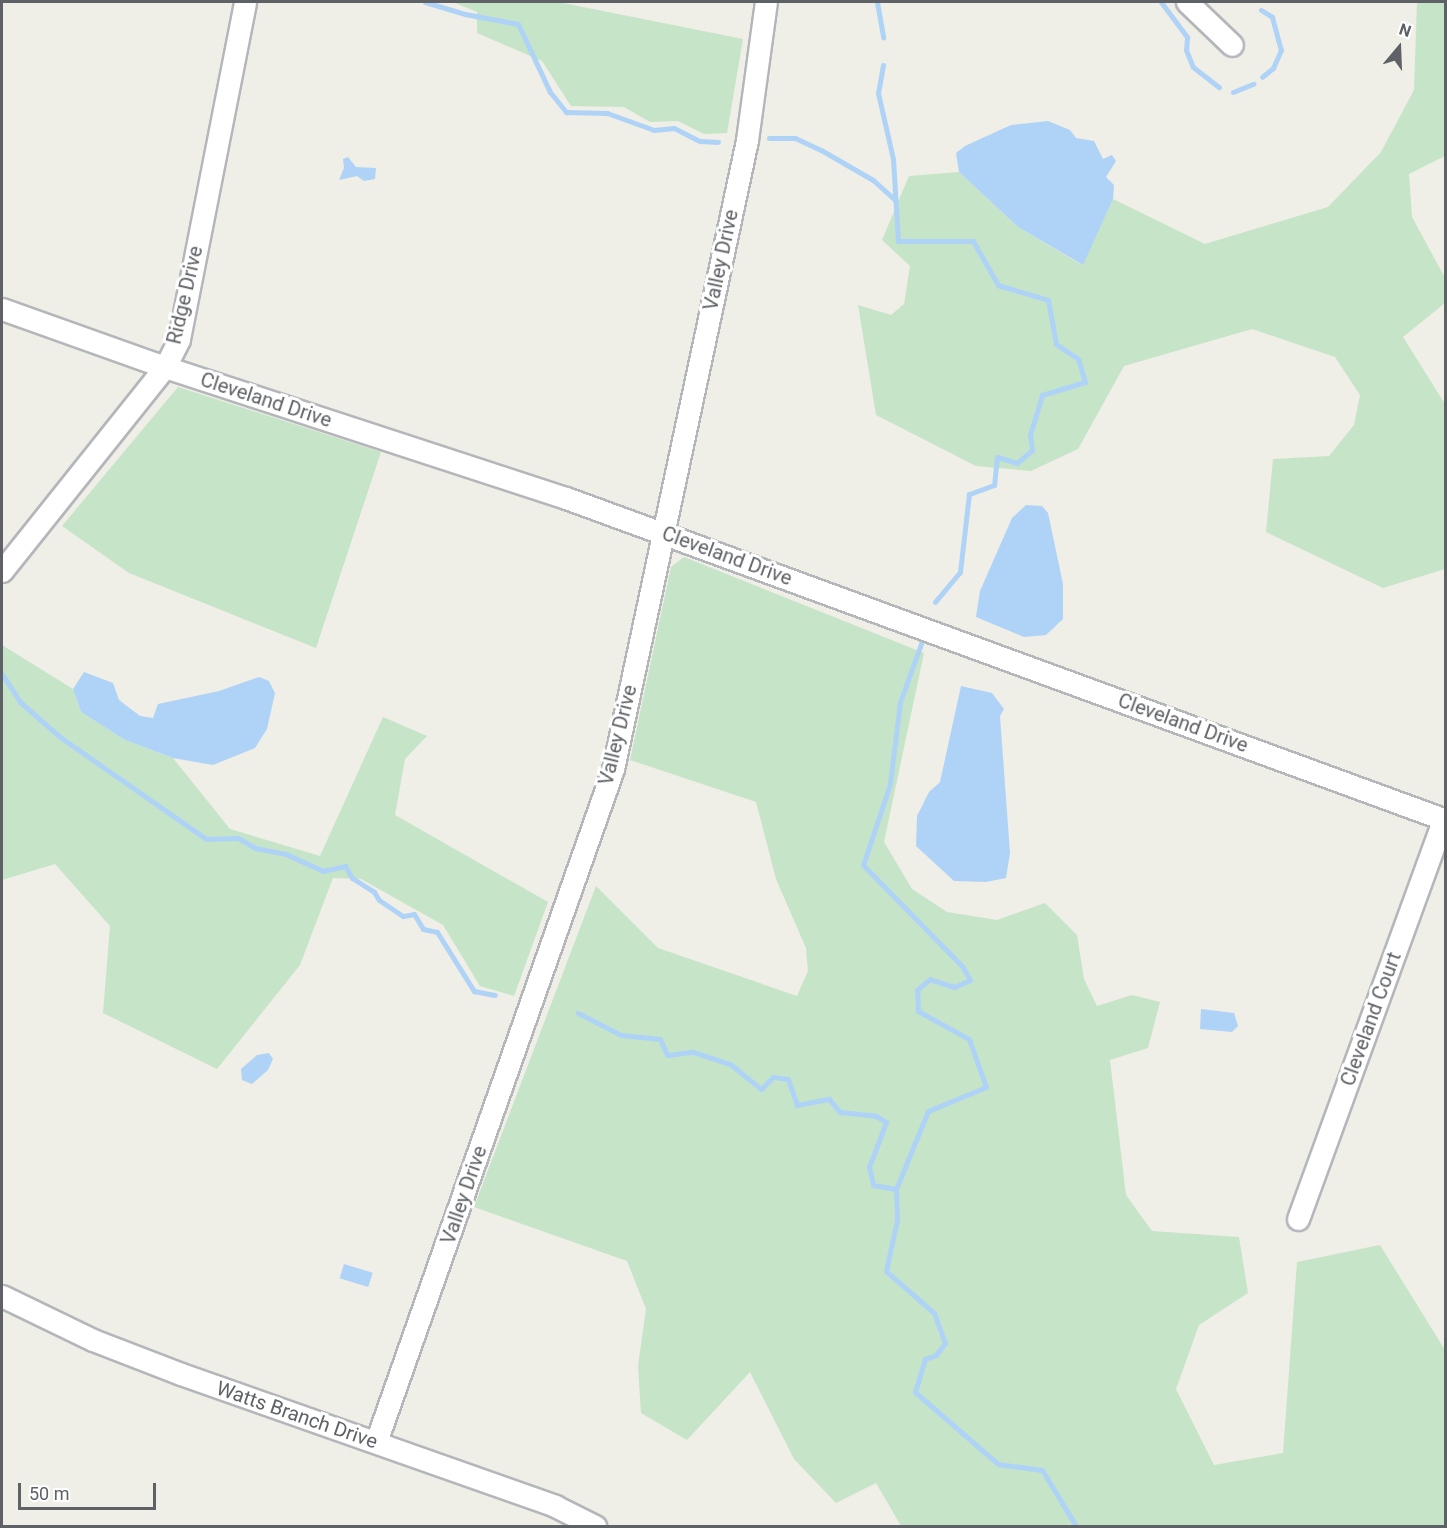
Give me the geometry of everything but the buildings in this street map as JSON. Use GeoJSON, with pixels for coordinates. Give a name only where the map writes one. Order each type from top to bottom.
{"type":"FeatureCollection","features":[{"type":"Feature","properties":{"kind":"street","name":"Ridge Drive"},"geometry":{"type":"LineString","coordinates":[[2,571],[165,367],[179,339],[245,2]]}},
{"type":"Feature","properties":{"kind":"street","name":"Valley Drive"},"geometry":{"type":"LineString","coordinates":[[376,1442],[613,769],[747,140],[766,2]]}},
{"type":"Feature","properties":{"kind":"street"},"geometry":{"type":"LineString","coordinates":[[1187,2],[1232,45]]}},
{"type":"Feature","properties":{"kind":"street","name":"Cleveland Drive"},"geometry":{"type":"LineString","coordinates":[[2,309],[165,367],[461,462],[663,533],[1444,820]]}},
{"type":"Feature","properties":{"kind":"street","name":"Cleveland Court"},"geometry":{"type":"LineString","coordinates":[[1298,1219],[1444,820]]}},
{"type":"Feature","properties":{"kind":"street","name":"Watts Branch Drive"},"geometry":{"type":"LineString","coordinates":[[2,1296],[93,1340],[555,1506],[595,1527]]}},
{"type":"Feature","properties":{"kind":"green space"},"geometry":{"type":"Polygon","coordinates":[[[453,2],[558,2],[743,39],[727,133],[704,134],[678,121],[650,122],[624,107],[571,106],[542,61],[477,33],[477,12],[453,2]]]}},
{"type":"Feature","properties":{"kind":"green space"},"geometry":{"type":"Polygon","coordinates":[[[1417,2],[1445,2],[1445,156],[1409,174],[1412,217],[1445,278],[1445,303],[1403,337],[1445,404],[1445,569],[1383,588],[1266,532],[1273,459],[1329,456],[1354,425],[1360,395],[1335,357],[1252,329],[1124,366],[1078,449],[1031,471],[976,466],[876,415],[858,305],[891,315],[904,304],[910,266],[882,240],[909,176],[959,172],[1018,227],[1082,265],[1113,199],[1205,244],[1328,207],[1381,152],[1414,90],[1417,2]]]}},
{"type":"Feature","properties":{"kind":"green space"},"geometry":{"type":"Polygon","coordinates":[[[178,387],[381,452],[316,648],[129,573],[62,526],[178,387]]]}},
{"type":"Feature","properties":{"kind":"green space"},"geometry":{"type":"Polygon","coordinates":[[[684,557],[924,653],[884,842],[912,889],[947,912],[997,920],[1045,903],[1077,935],[1084,979],[1097,1006],[1132,995],[1160,1002],[1148,1048],[1110,1060],[1126,1195],[1152,1231],[1239,1237],[1248,1293],[1199,1325],[1176,1389],[1214,1465],[1283,1453],[1297,1262],[1380,1245],[1445,1350],[1445,1526],[901,1526],[876,1483],[836,1503],[794,1459],[750,1372],[687,1440],[641,1413],[638,1366],[646,1309],[627,1261],[474,1207],[596,886],[658,948],[797,996],[808,971],[806,948],[776,879],[756,802],[630,760],[671,567],[684,557]]]}},
{"type":"Feature","properties":{"kind":"green space"},"geometry":{"type":"Polygon","coordinates":[[[2,645],[73,689],[81,712],[125,740],[173,758],[230,829],[320,856],[383,717],[427,736],[405,759],[395,815],[548,902],[514,996],[480,986],[443,925],[361,879],[333,878],[300,965],[217,1069],[103,1013],[110,926],[55,864],[2,880],[2,645]]]}},
{"type":"Feature","properties":{"kind":"water"},"geometry":{"type":"Polygon","coordinates":[[[1048,121],[1070,130],[1076,138],[1094,141],[1103,159],[1112,155],[1116,161],[1106,177],[1114,185],[1113,199],[1083,265],[1018,227],[959,172],[956,153],[965,146],[1011,125],[1048,121]]]}},
{"type":"Feature","properties":{"kind":"water"},"geometry":{"type":"Polygon","coordinates":[[[348,157],[356,167],[376,168],[375,179],[364,181],[357,176],[339,180],[344,168],[343,159],[348,157]]]}},
{"type":"Feature","properties":{"kind":"water"},"geometry":{"type":"Polygon","coordinates":[[[1026,505],[1042,506],[1048,513],[1063,584],[1063,619],[1046,635],[1024,637],[976,617],[980,591],[1012,518],[1026,505]]]}},
{"type":"Feature","properties":{"kind":"water"},"geometry":{"type":"Polygon","coordinates":[[[84,672],[113,683],[119,700],[140,716],[153,718],[158,704],[219,691],[259,677],[269,681],[275,693],[267,729],[255,748],[213,765],[173,758],[125,740],[81,712],[73,689],[84,672]]]}},
{"type":"Feature","properties":{"kind":"water"},"geometry":{"type":"Polygon","coordinates":[[[961,686],[992,693],[1004,709],[1000,716],[1010,853],[1006,878],[986,882],[954,881],[916,846],[917,816],[929,792],[940,782],[961,686]]]}},
{"type":"Feature","properties":{"kind":"water"},"geometry":{"type":"Polygon","coordinates":[[[1201,1009],[1234,1013],[1238,1026],[1232,1032],[1200,1029],[1201,1009]]]}},
{"type":"Feature","properties":{"kind":"water"},"geometry":{"type":"Polygon","coordinates":[[[269,1053],[273,1059],[268,1070],[252,1084],[242,1080],[241,1069],[257,1055],[269,1053]]]}},
{"type":"Feature","properties":{"kind":"water"},"geometry":{"type":"Polygon","coordinates":[[[344,1264],[373,1273],[368,1287],[340,1278],[344,1264]]]}},
{"type":"Feature","properties":{"kind":"waterway"},"geometry":{"type":"LineString","coordinates":[[425,2],[465,14],[518,24],[550,92],[566,112],[607,113],[654,130],[674,128],[700,141],[718,142]]}},
{"type":"Feature","properties":{"kind":"waterway"},"geometry":{"type":"LineString","coordinates":[[877,2],[883,37]]}},
{"type":"Feature","properties":{"kind":"waterway"},"geometry":{"type":"LineString","coordinates":[[1161,2],[1187,37],[1186,50],[1193,67],[1219,87]]}},
{"type":"Feature","properties":{"kind":"waterway"},"geometry":{"type":"LineString","coordinates":[[1261,10],[1272,17],[1281,50],[1273,68],[1262,77]]}},
{"type":"Feature","properties":{"kind":"waterway"},"geometry":{"type":"LineString","coordinates":[[883,65],[878,93],[893,159],[898,241],[973,241],[998,285],[1048,300],[1056,344],[1078,359],[1085,382],[1042,395],[1030,435],[1032,450],[1017,463],[997,457],[994,485],[969,494],[960,572],[935,602]]}},
{"type":"Feature","properties":{"kind":"waterway"},"geometry":{"type":"LineString","coordinates":[[1233,92],[1253,84]]}},
{"type":"Feature","properties":{"kind":"waterway"},"geometry":{"type":"LineString","coordinates":[[769,138],[795,138],[821,150],[873,180],[895,200]]}},
{"type":"Feature","properties":{"kind":"waterway"},"geometry":{"type":"LineString","coordinates":[[922,641],[900,702],[890,784],[863,865],[962,966],[970,980],[954,987],[930,979],[917,990],[918,1011],[969,1039],[986,1087],[928,1111],[896,1189],[897,1220],[886,1271],[934,1313],[945,1343],[936,1355],[925,1359],[915,1392],[998,1464],[1042,1470],[1076,1526]]}},
{"type":"Feature","properties":{"kind":"waterway"},"geometry":{"type":"LineString","coordinates":[[2,674],[20,702],[60,737],[206,839],[238,838],[255,848],[286,854],[323,871],[345,866],[352,878],[374,892],[379,900],[403,916],[414,914],[423,929],[437,932],[474,991],[495,995]]}},
{"type":"Feature","properties":{"kind":"waterway"},"geometry":{"type":"LineString","coordinates":[[578,1013],[621,1035],[660,1039],[667,1055],[693,1052],[730,1064],[761,1089],[773,1077],[788,1079],[797,1105],[829,1099],[840,1112],[876,1116],[886,1122],[869,1167],[873,1185],[896,1189]]}}]}
